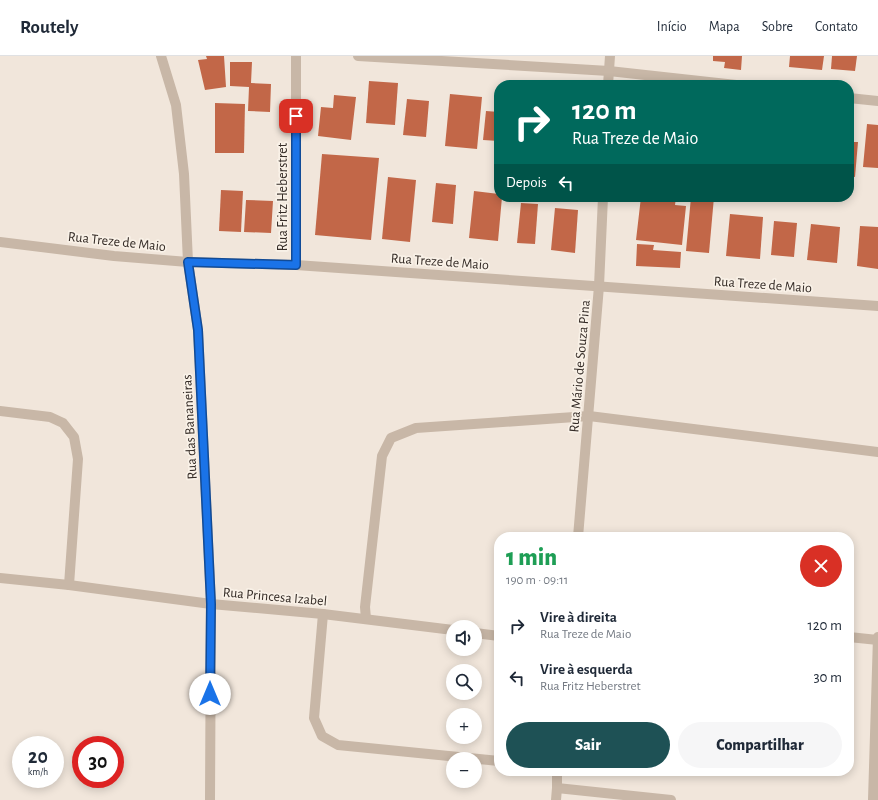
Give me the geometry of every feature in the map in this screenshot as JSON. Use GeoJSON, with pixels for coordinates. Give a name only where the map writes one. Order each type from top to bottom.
{"type":"FeatureCollection","features":[{"type":"Feature","properties":{"kind":"street","name":"Rua das Bananeiras"},"geometry":{"type":"LineString","coordinates":[[161,56],[176,105],[184,174],[188,262],[198,330],[211,604],[210,800]]}},
{"type":"Feature","properties":{"kind":"street","name":"Rua Fritz Heberstret"},"geometry":{"type":"LineString","coordinates":[[296,56],[296,265]]}},
{"type":"Feature","properties":{"kind":"street"},"geometry":{"type":"LineString","coordinates":[[358,56],[609,71],[691,80]]}},
{"type":"Feature","properties":{"kind":"street"},"geometry":{"type":"LineString","coordinates":[[608,80],[610,56]]}},
{"type":"Feature","properties":{"kind":"street"},"geometry":{"type":"LineString","coordinates":[[854,99],[878,101]]}},
{"type":"Feature","properties":{"kind":"street","name":"Rua Mário de Souza Pina"},"geometry":{"type":"LineString","coordinates":[[578,532],[599,286],[603,202]]}},
{"type":"Feature","properties":{"kind":"street","name":"Rua Treze de Maio"},"geometry":{"type":"LineString","coordinates":[[0,242],[114,256],[188,262],[296,265],[878,306]]}},
{"type":"Feature","properties":{"kind":"street"},"geometry":{"type":"LineString","coordinates":[[0,411],[50,417],[63,423],[74,437],[78,459],[69,585]]}},
{"type":"Feature","properties":{"kind":"street"},"geometry":{"type":"LineString","coordinates":[[366,619],[365,607],[382,456],[391,438],[416,428],[589,416],[878,452]]}},
{"type":"Feature","properties":{"kind":"street","name":"Rua Princesa Izabel"},"geometry":{"type":"LineString","coordinates":[[0,578],[69,585],[211,604],[324,614],[446,629]]}},
{"type":"Feature","properties":{"kind":"street"},"geometry":{"type":"LineString","coordinates":[[324,614],[314,718],[322,736],[338,745],[494,761]]}},
{"type":"Feature","properties":{"kind":"street"},"geometry":{"type":"LineString","coordinates":[[482,634],[494,635]]}},
{"type":"Feature","properties":{"kind":"street"},"geometry":{"type":"LineString","coordinates":[[854,637],[878,639],[873,800]]}},
{"type":"Feature","properties":{"kind":"street"},"geometry":{"type":"LineString","coordinates":[[556,800],[557,776]]}},
{"type":"Feature","properties":{"kind":"street"},"geometry":{"type":"LineString","coordinates":[[557,788],[671,800]]}},
{"type":"Feature","properties":{"kind":"building"},"geometry":{"type":"Polygon","coordinates":[[[206,56],[224,56],[226,87],[205,90],[198,60],[207,59],[206,56]]]}},
{"type":"Feature","properties":{"kind":"building"},"geometry":{"type":"Polygon","coordinates":[[[713,56],[742,56],[741,70],[724,68],[725,62],[713,61],[713,56]]]}},
{"type":"Feature","properties":{"kind":"building"},"geometry":{"type":"Polygon","coordinates":[[[790,56],[824,56],[822,70],[789,67],[790,56]]]}},
{"type":"Feature","properties":{"kind":"building"},"geometry":{"type":"Polygon","coordinates":[[[832,56],[857,56],[855,71],[831,69],[832,56]]]}},
{"type":"Feature","properties":{"kind":"building"},"geometry":{"type":"Polygon","coordinates":[[[230,62],[252,62],[251,83],[271,84],[270,112],[248,111],[249,87],[230,86],[230,62]]]}},
{"type":"Feature","properties":{"kind":"building"},"geometry":{"type":"Polygon","coordinates":[[[369,81],[398,83],[395,125],[366,123],[369,81]]]}},
{"type":"Feature","properties":{"kind":"building"},"geometry":{"type":"Polygon","coordinates":[[[450,94],[482,97],[477,149],[445,146],[450,94]]]}},
{"type":"Feature","properties":{"kind":"building"},"geometry":{"type":"Polygon","coordinates":[[[334,95],[356,97],[351,140],[318,136],[321,107],[333,108],[334,95]]]}},
{"type":"Feature","properties":{"kind":"building"},"geometry":{"type":"Polygon","coordinates":[[[407,99],[429,101],[426,137],[403,135],[407,99]]]}},
{"type":"Feature","properties":{"kind":"building"},"geometry":{"type":"Polygon","coordinates":[[[215,103],[245,104],[244,153],[215,153],[215,103]]]}},
{"type":"Feature","properties":{"kind":"building"},"geometry":{"type":"Polygon","coordinates":[[[486,111],[494,112],[494,141],[483,140],[486,111]]]}},
{"type":"Feature","properties":{"kind":"building"},"geometry":{"type":"Polygon","coordinates":[[[867,124],[878,125],[878,168],[863,167],[867,124]]]}},
{"type":"Feature","properties":{"kind":"building"},"geometry":{"type":"Polygon","coordinates":[[[854,142],[858,142],[855,177],[854,142]]]}},
{"type":"Feature","properties":{"kind":"building"},"geometry":{"type":"Polygon","coordinates":[[[322,154],[379,158],[371,240],[315,235],[322,154]]]}},
{"type":"Feature","properties":{"kind":"building"},"geometry":{"type":"Polygon","coordinates":[[[388,177],[416,180],[410,242],[382,239],[388,177]]]}},
{"type":"Feature","properties":{"kind":"building"},"geometry":{"type":"Polygon","coordinates":[[[436,183],[456,185],[453,224],[432,222],[436,183]]]}},
{"type":"Feature","properties":{"kind":"building"},"geometry":{"type":"Polygon","coordinates":[[[221,190],[243,191],[241,232],[219,231],[221,190]]]}},
{"type":"Feature","properties":{"kind":"building"},"geometry":{"type":"Polygon","coordinates":[[[474,191],[494,193],[494,202],[502,202],[498,241],[469,238],[474,191]]]}},
{"type":"Feature","properties":{"kind":"building"},"geometry":{"type":"Polygon","coordinates":[[[246,200],[273,201],[271,233],[244,232],[246,200]]]}},
{"type":"Feature","properties":{"kind":"building"},"geometry":{"type":"Polygon","coordinates":[[[640,202],[675,202],[675,205],[686,206],[682,245],[636,240],[640,202]]]}},
{"type":"Feature","properties":{"kind":"building"},"geometry":{"type":"Polygon","coordinates":[[[691,202],[714,202],[709,253],[686,251],[691,202]]]}},
{"type":"Feature","properties":{"kind":"building"},"geometry":{"type":"Polygon","coordinates":[[[521,203],[538,204],[535,244],[517,243],[521,203]]]}},
{"type":"Feature","properties":{"kind":"building"},"geometry":{"type":"Polygon","coordinates":[[[555,208],[578,210],[575,253],[551,250],[555,208]]]}},
{"type":"Feature","properties":{"kind":"building"},"geometry":{"type":"Polygon","coordinates":[[[730,214],[763,217],[760,259],[726,256],[730,214]]]}},
{"type":"Feature","properties":{"kind":"building"},"geometry":{"type":"Polygon","coordinates":[[[774,221],[797,223],[794,257],[771,255],[774,221]]]}},
{"type":"Feature","properties":{"kind":"building"},"geometry":{"type":"Polygon","coordinates":[[[811,224],[840,227],[837,263],[807,260],[811,224]]]}},
{"type":"Feature","properties":{"kind":"building"},"geometry":{"type":"Polygon","coordinates":[[[860,226],[878,227],[878,269],[857,266],[860,226]]]}},
{"type":"Feature","properties":{"kind":"building"},"geometry":{"type":"Polygon","coordinates":[[[637,244],[654,245],[653,250],[681,252],[680,268],[636,266],[637,244]]]}},
{"type":"Feature","properties":{"kind":"route"},"geometry":{"type":"LineString","coordinates":[[210,694],[211,604],[198,330],[188,262],[296,265],[296,116]]}}]}
